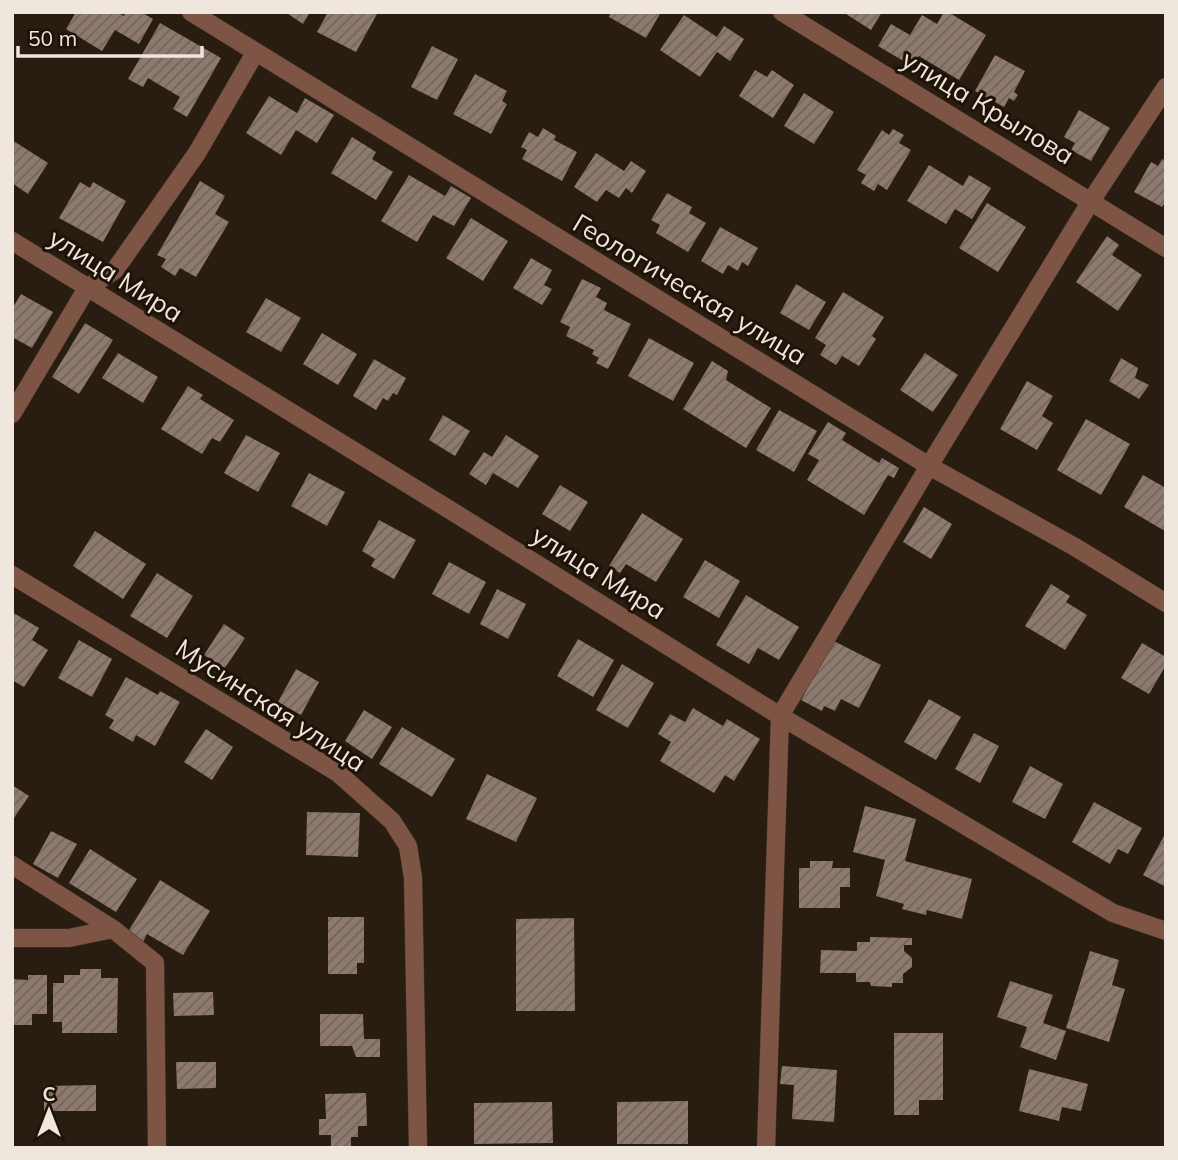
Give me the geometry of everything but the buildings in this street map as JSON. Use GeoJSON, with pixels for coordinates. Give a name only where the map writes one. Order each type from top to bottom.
{"type":"FeatureCollection","features":[{"type":"Feature","properties":{"kind":"street","name":"Геологическая улица"},"geometry":{"type":"LineString","coordinates":[[191,12],[929,466],[1075,547],[1166,603]]}},
{"type":"Feature","properties":{"kind":"street","name":"улица Крылова"},"geometry":{"type":"LineString","coordinates":[[782,12],[1166,248]]}},
{"type":"Feature","properties":{"kind":"street"},"geometry":{"type":"LineString","coordinates":[[12,414],[87,288],[115,270],[197,153],[255,53]]}},
{"type":"Feature","properties":{"kind":"street"},"geometry":{"type":"LineString","coordinates":[[765,1148],[780,716],[1091,201],[1166,87]]}},
{"type":"Feature","properties":{"kind":"street","name":"улица Мира"},"geometry":{"type":"LineString","coordinates":[[12,242],[780,716],[1113,913],[1166,931]]}},
{"type":"Feature","properties":{"kind":"street","name":"Мусинская улица"},"geometry":{"type":"LineString","coordinates":[[12,575],[338,773],[392,821],[408,846],[413,878],[418,1148]]}},
{"type":"Feature","properties":{"kind":"street"},"geometry":{"type":"LineString","coordinates":[[12,865],[113,929],[155,963],[157,1148]]}},
{"type":"Feature","properties":{"kind":"street"},"geometry":{"type":"LineString","coordinates":[[12,938],[69,938],[113,929]]}}]}
